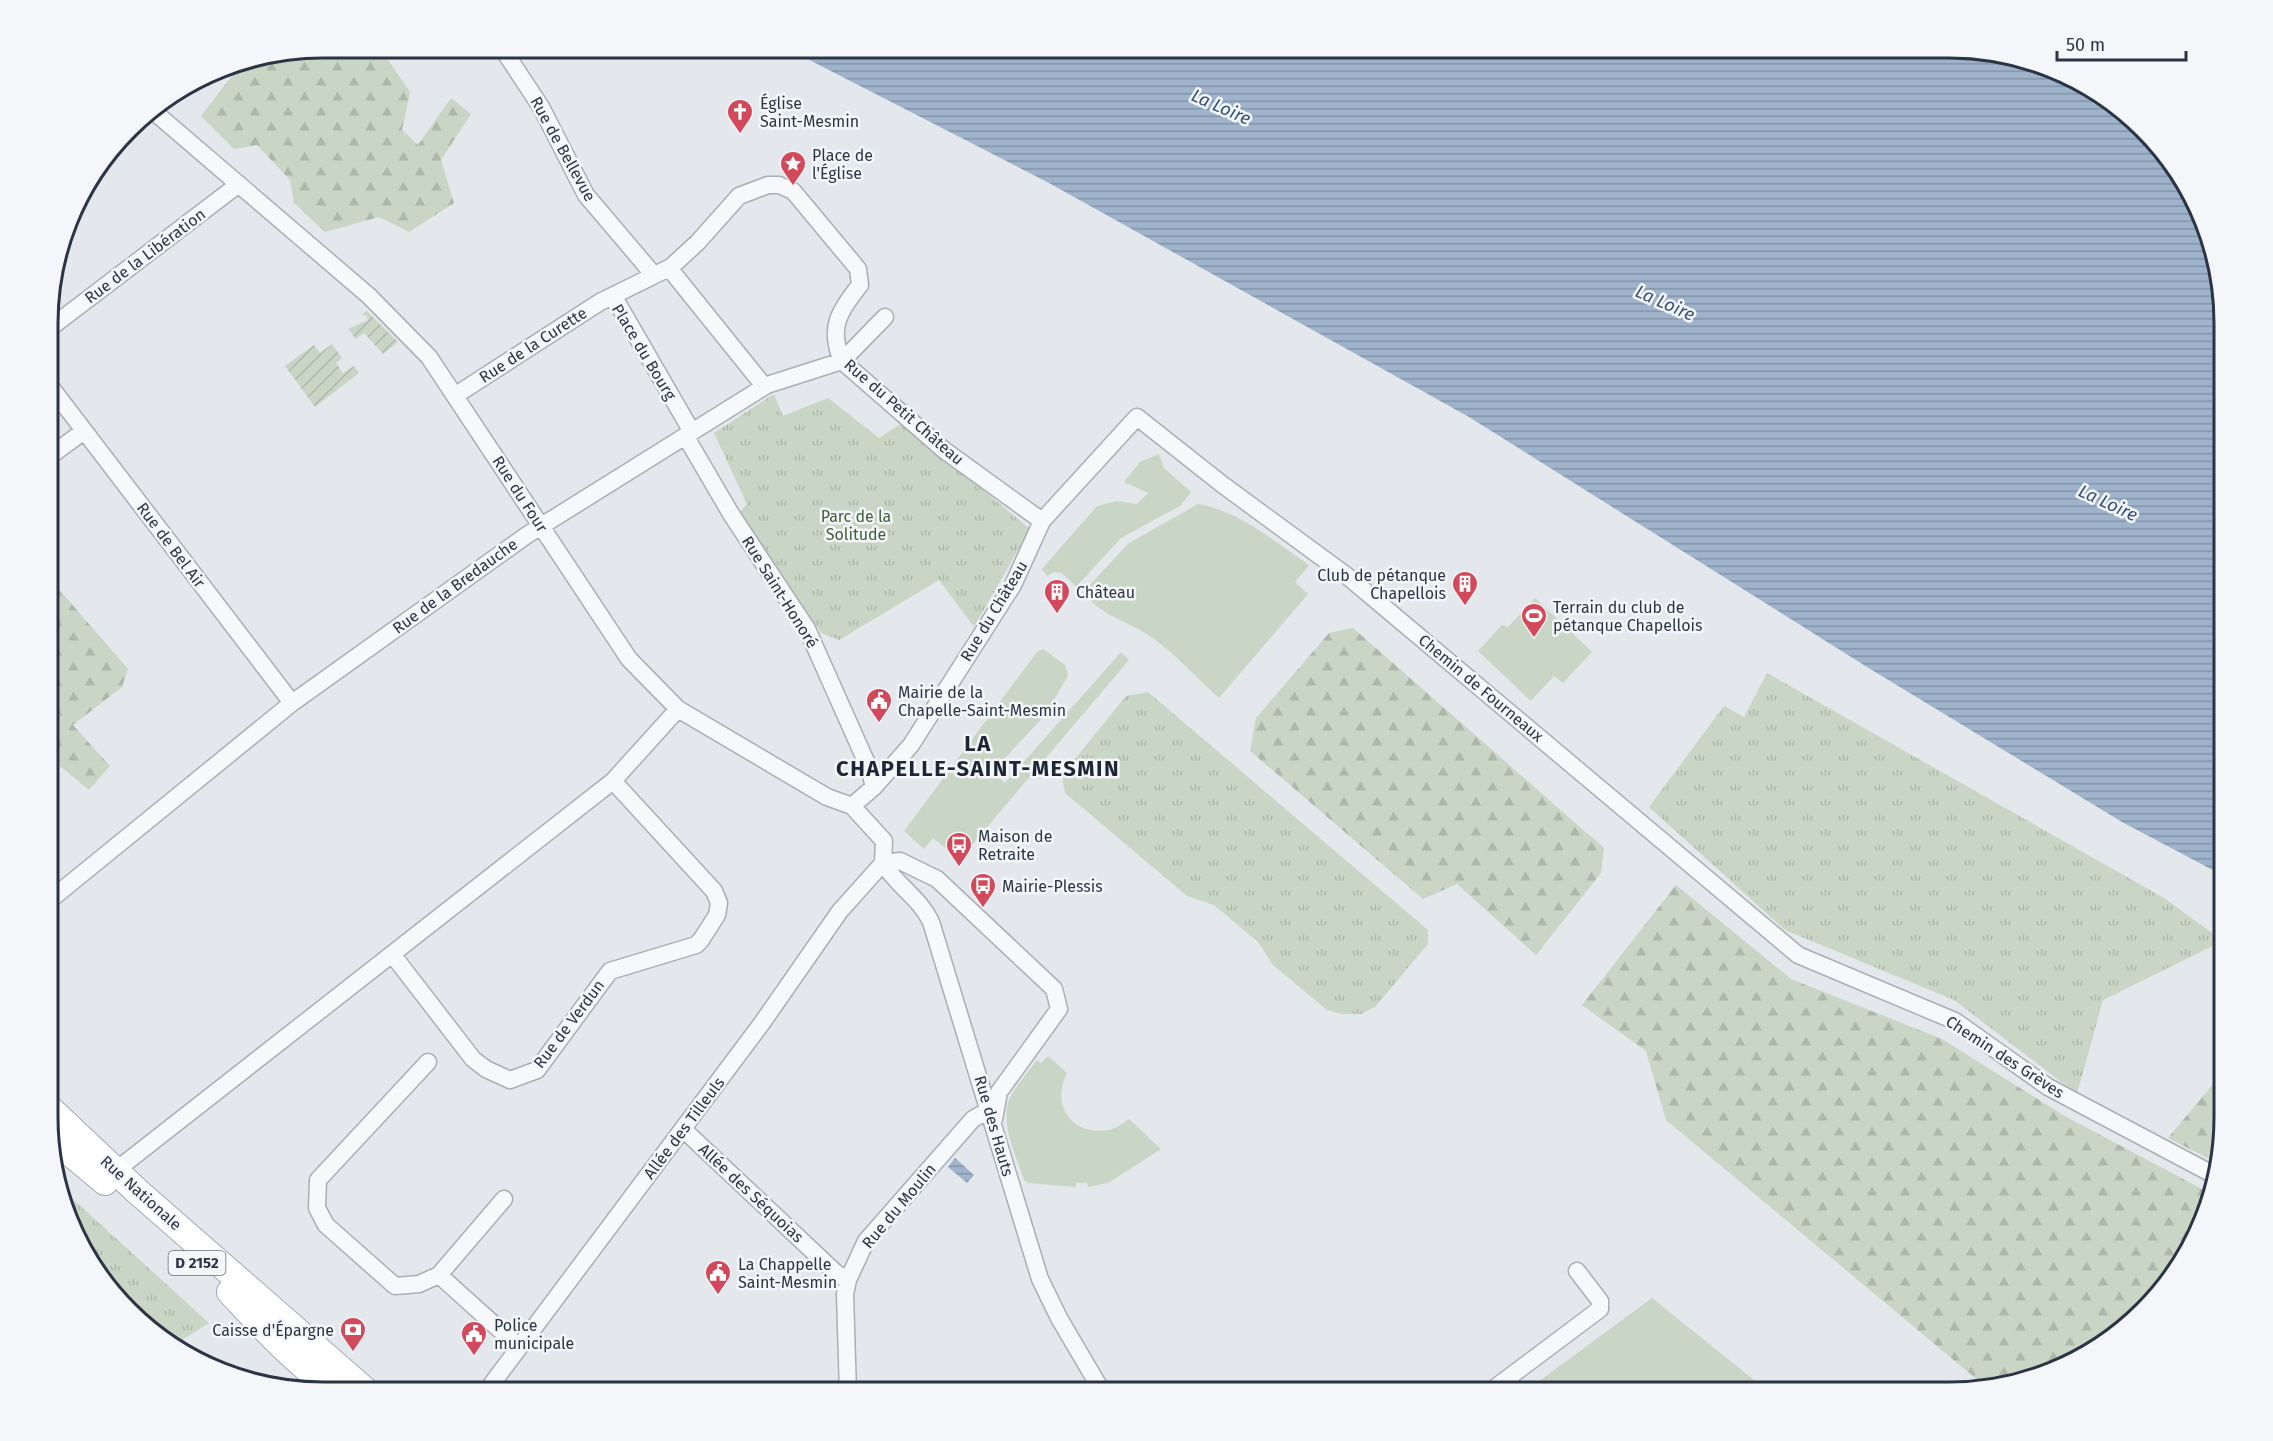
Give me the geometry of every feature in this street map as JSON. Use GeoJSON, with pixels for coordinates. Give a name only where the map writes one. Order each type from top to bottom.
{"type":"FeatureCollection","features":[{"type":"Feature","properties":{"kind":"main road","name":"Rue Nationale"},"geometry":{"type":"LineString","coordinates":[[58,1118],[111,1177],[314,1377],[322,1382]]}},
{"type":"Feature","properties":{"kind":"main road","name":"Rue Nationale"},"geometry":{"type":"LineString","coordinates":[[60,1143],[111,1177],[355,1382]]}},
{"type":"Feature","properties":{"kind":"street","name":"Rue de Bellevue"},"geometry":{"type":"LineString","coordinates":[[509,58],[541,107],[586,195],[653,274]]}},
{"type":"Feature","properties":{"kind":"street","name":"Rue du Four"},"geometry":{"type":"LineString","coordinates":[[159,116],[402,326],[429,357],[456,394],[540,526],[629,659],[678,709],[817,792],[852,806],[884,841],[883,863]]}},
{"type":"Feature","properties":{"kind":"street","name":"Rue de la Libération"},"geometry":{"type":"LineString","coordinates":[[58,322],[239,184]]}},
{"type":"Feature","properties":{"kind":"street","name":"Rue du Petit Château"},"geometry":{"type":"LineString","coordinates":[[670,267],[698,242],[739,196],[759,187],[779,185],[793,191],[858,269],[860,285],[842,312],[834,333],[834,342],[842,361],[945,450],[1042,521]]}},
{"type":"Feature","properties":{"kind":"street","name":"Place du Bourg"},"geometry":{"type":"LineString","coordinates":[[670,267],[610,298],[618,304],[689,434]]}},
{"type":"Feature","properties":{"kind":"street"},"geometry":{"type":"LineString","coordinates":[[670,267],[764,386]]}},
{"type":"Feature","properties":{"kind":"street","name":"Rue de la Curette"},"geometry":{"type":"LineString","coordinates":[[456,394],[600,302],[610,298]]}},
{"type":"Feature","properties":{"kind":"street","name":"Rue de la Bredauche"},"geometry":{"type":"LineString","coordinates":[[58,893],[292,703],[540,526],[764,386],[842,361],[885,317]]}},
{"type":"Feature","properties":{"kind":"street","name":"Rue de Bel Air"},"geometry":{"type":"LineString","coordinates":[[58,397],[292,703]]}},
{"type":"Feature","properties":{"kind":"street","name":"Rue du Château"},"geometry":{"type":"LineString","coordinates":[[852,806],[874,787],[912,744],[1012,585],[1042,521],[1137,417]]}},
{"type":"Feature","properties":{"kind":"street","name":"Chemin de Fourneaux"},"geometry":{"type":"LineString","coordinates":[[1137,417],[1223,485],[1347,576],[1798,955],[1821,965]]}},
{"type":"Feature","properties":{"kind":"street"},"geometry":{"type":"LineString","coordinates":[[58,450],[84,431]]}},
{"type":"Feature","properties":{"kind":"street","name":"Rue Saint-Honoré"},"geometry":{"type":"LineString","coordinates":[[689,434],[731,514],[807,629],[869,768],[874,787]]}},
{"type":"Feature","properties":{"kind":"street"},"geometry":{"type":"LineString","coordinates":[[111,1177],[613,781],[678,709]]}},
{"type":"Feature","properties":{"kind":"street","name":"Rue de Verdun"},"geometry":{"type":"LineString","coordinates":[[392,954],[473,1059],[486,1069],[510,1080],[537,1070],[610,971],[696,945],[717,915],[719,903],[714,891],[613,781]]}},
{"type":"Feature","properties":{"kind":"street"},"geometry":{"type":"LineString","coordinates":[[883,863],[900,861],[937,879],[1054,989],[1059,1009],[1013,1069],[999,1092],[991,1115]]}},
{"type":"Feature","properties":{"kind":"street","name":"Rue des Hauts"},"geometry":{"type":"LineString","coordinates":[[883,863],[893,879],[925,909],[978,1071],[1014,1197],[1047,1297],[1097,1382]]}},
{"type":"Feature","properties":{"kind":"street","name":"Allée des Tilleuls"},"geometry":{"type":"LineString","coordinates":[[493,1382],[683,1129],[840,911],[883,863]]}},
{"type":"Feature","properties":{"kind":"street","name":"Chemin des Grèves"},"geometry":{"type":"LineString","coordinates":[[1821,965],[1836,969],[1955,1022],[2048,1087],[2208,1172]]}},
{"type":"Feature","properties":{"kind":"street"},"geometry":{"type":"LineString","coordinates":[[428,1062],[318,1180],[317,1208],[326,1225],[395,1286],[419,1284],[439,1275],[504,1198]]}},
{"type":"Feature","properties":{"kind":"street"},"geometry":{"type":"LineString","coordinates":[[978,1071],[986,1077],[994,1077],[1013,1069]]}},
{"type":"Feature","properties":{"kind":"street","name":"Rue du Moulin"},"geometry":{"type":"LineString","coordinates":[[848,1382],[845,1294],[848,1280],[866,1241],[974,1119],[991,1115]]}},
{"type":"Feature","properties":{"kind":"street","name":"Allée des Séquoias"},"geometry":{"type":"LineString","coordinates":[[683,1129],[836,1273],[848,1280]]}},
{"type":"Feature","properties":{"kind":"street"},"geometry":{"type":"LineString","coordinates":[[1503,1382],[1600,1309],[1600,1301],[1576,1272]]}},
{"type":"Feature","properties":{"kind":"street"},"geometry":{"type":"LineString","coordinates":[[439,1275],[519,1347]]}},
{"type":"Feature","properties":{"kind":"green space"},"geometry":{"type":"Polygon","coordinates":[[[323,58],[387,58],[410,92],[402,130],[418,145],[451,98],[471,114],[441,160],[454,203],[409,232],[379,217],[325,232],[294,203],[290,180],[257,145],[234,149],[201,116],[232,75],[272,64],[323,58]]]}},
{"type":"Feature","properties":{"kind":"green space"},"geometry":{"type":"Polygon","coordinates":[[[367,311],[398,342],[383,354],[364,333],[356,339],[348,329],[368,320],[365,315],[361,315],[367,311]]]}},
{"type":"Feature","properties":{"kind":"green space"},"geometry":{"type":"Polygon","coordinates":[[[332,344],[342,358],[336,363],[343,373],[354,366],[359,373],[315,407],[285,366],[314,345],[320,353],[332,344]]]}},
{"type":"Feature","properties":{"kind":"green space","name":"Parc de la Solitude"},"geometry":{"type":"Polygon","coordinates":[[[774,394],[783,416],[828,398],[879,438],[902,423],[1030,529],[974,627],[939,580],[839,640],[821,633],[738,514],[747,504],[714,433],[774,394]]]}},
{"type":"Feature","properties":{"kind":"green space"},"geometry":{"type":"Polygon","coordinates":[[[1159,454],[1164,468],[1191,492],[1180,506],[1121,538],[1076,587],[1062,573],[1054,572],[1047,576],[1042,569],[1097,506],[1117,501],[1137,504],[1148,493],[1124,482],[1140,462],[1159,454]]]}},
{"type":"Feature","properties":{"kind":"green space"},"geometry":{"type":"Polygon","coordinates":[[[1198,504],[1242,520],[1309,565],[1295,582],[1308,594],[1219,698],[1153,638],[1103,611],[1083,592],[1129,543],[1198,504]]]}},
{"type":"Feature","properties":{"kind":"green space"},"geometry":{"type":"Polygon","coordinates":[[[58,588],[128,669],[122,687],[73,725],[110,766],[89,790],[58,765],[58,588]]]}},
{"type":"Feature","properties":{"kind":"green space","name":"Terrain du club de pétanque Chapellois"},"geometry":{"type":"Polygon","coordinates":[[[1535,598],[1592,652],[1563,683],[1554,676],[1531,701],[1478,651],[1502,625],[1508,627],[1535,598]]]}},
{"type":"Feature","properties":{"kind":"green space"},"geometry":{"type":"Polygon","coordinates":[[[1353,628],[1604,848],[1601,873],[1536,955],[1457,884],[1423,899],[1250,751],[1256,718],[1329,633],[1353,628]]]}},
{"type":"Feature","properties":{"kind":"green space"},"geometry":{"type":"Polygon","coordinates":[[[1043,649],[1065,665],[1068,676],[1045,715],[992,772],[1005,783],[1121,652],[1129,660],[960,859],[933,838],[924,849],[904,831],[1037,652],[1043,649]]]}},
{"type":"Feature","properties":{"kind":"green space"},"geometry":{"type":"Polygon","coordinates":[[[1767,673],[2164,898],[2214,934],[2214,945],[2103,1000],[2077,1094],[1954,1000],[1785,930],[1649,807],[1724,706],[1744,717],[1767,673]]]}},
{"type":"Feature","properties":{"kind":"green space"},"geometry":{"type":"Polygon","coordinates":[[[1148,692],[1428,930],[1428,944],[1375,1007],[1361,1014],[1342,1014],[1327,1010],[1273,965],[1258,942],[1214,905],[1187,896],[1065,793],[1062,775],[1126,696],[1148,692]]]}},
{"type":"Feature","properties":{"kind":"green space"},"geometry":{"type":"Polygon","coordinates":[[[1676,885],[1791,979],[1942,1039],[2063,1115],[2204,1190],[2200,1203],[2187,1235],[2170,1265],[2137,1305],[2111,1328],[2082,1347],[2051,1362],[2018,1373],[1978,1381],[1666,1120],[1646,1051],[1582,1005],[1676,885]]]}},
{"type":"Feature","properties":{"kind":"green space"},"geometry":{"type":"Polygon","coordinates":[[[1048,1056],[1067,1073],[1061,1096],[1063,1107],[1075,1123],[1095,1131],[1108,1130],[1129,1119],[1161,1149],[1108,1183],[1088,1187],[1087,1183],[1076,1183],[1076,1187],[1028,1183],[1024,1180],[1009,1137],[1006,1114],[1012,1094],[1037,1060],[1041,1063],[1048,1056]]]}},
{"type":"Feature","properties":{"kind":"green space"},"geometry":{"type":"Polygon","coordinates":[[[2214,1083],[2214,1135],[2211,1160],[2168,1138],[2214,1083]]]}},
{"type":"Feature","properties":{"kind":"green space"},"geometry":{"type":"Polygon","coordinates":[[[72,1198],[209,1323],[181,1341],[149,1317],[124,1292],[103,1265],[86,1235],[72,1198]]]}},
{"type":"Feature","properties":{"kind":"green space"},"geometry":{"type":"Polygon","coordinates":[[[1652,1298],[1757,1382],[1538,1382],[1652,1298]]]}},
{"type":"Feature","properties":{"kind":"water","name":"La Loire"},"geometry":{"type":"Polygon","coordinates":[[[805,58],[1950,58],[1984,61],[2018,68],[2051,79],[2082,94],[2111,113],[2137,136],[2170,176],[2187,206],[2200,238],[2212,289],[2214,306],[2214,871],[2122,822],[1867,667],[1469,417],[1049,183],[805,58]]]}},
{"type":"Feature","properties":{"kind":"water"},"geometry":{"type":"Polygon","coordinates":[[[955,1158],[974,1175],[967,1183],[948,1167],[955,1158]]]}},
{"type":"Feature","properties":{"kind":"place","name":"Église Saint-Mesmin"},"geometry":{"type":"Point","coordinates":[740,135]}},
{"type":"Feature","properties":{"kind":"place","name":"Place de l'Église"},"geometry":{"type":"Point","coordinates":[793,187]}},
{"type":"Feature","properties":{"kind":"place","name":"Club de pétanque Chapellois"},"geometry":{"type":"Point","coordinates":[1465,607]}},
{"type":"Feature","properties":{"kind":"place","name":"Château"},"geometry":{"type":"Point","coordinates":[1057,615]}},
{"type":"Feature","properties":{"kind":"place","name":"Terrain du club de pétanque Chapellois"},"geometry":{"type":"Point","coordinates":[1534,639]}},
{"type":"Feature","properties":{"kind":"place","name":"Mairie de la Chapelle-Saint-Mesmin"},"geometry":{"type":"Point","coordinates":[879,724]}},
{"type":"Feature","properties":{"kind":"place","name":"Maison de Retraite"},"geometry":{"type":"Point","coordinates":[959,868]}},
{"type":"Feature","properties":{"kind":"place","name":"Mairie-Plessis"},"geometry":{"type":"Point","coordinates":[983,909]}},
{"type":"Feature","properties":{"kind":"place","name":"La Chappelle Saint-Mesmin"},"geometry":{"type":"Point","coordinates":[718,1296]}},
{"type":"Feature","properties":{"kind":"place","name":"Caisse d'Épargne"},"geometry":{"type":"Point","coordinates":[353,1353]}},
{"type":"Feature","properties":{"kind":"place","name":"Police municipale"},"geometry":{"type":"Point","coordinates":[474,1357]}},
{"type":"Feature","properties":{"kind":"district","name":"LA CHAPELLE-SAINT-MESMIN"},"geometry":{"type":"Point","coordinates":[978,756]}}]}
